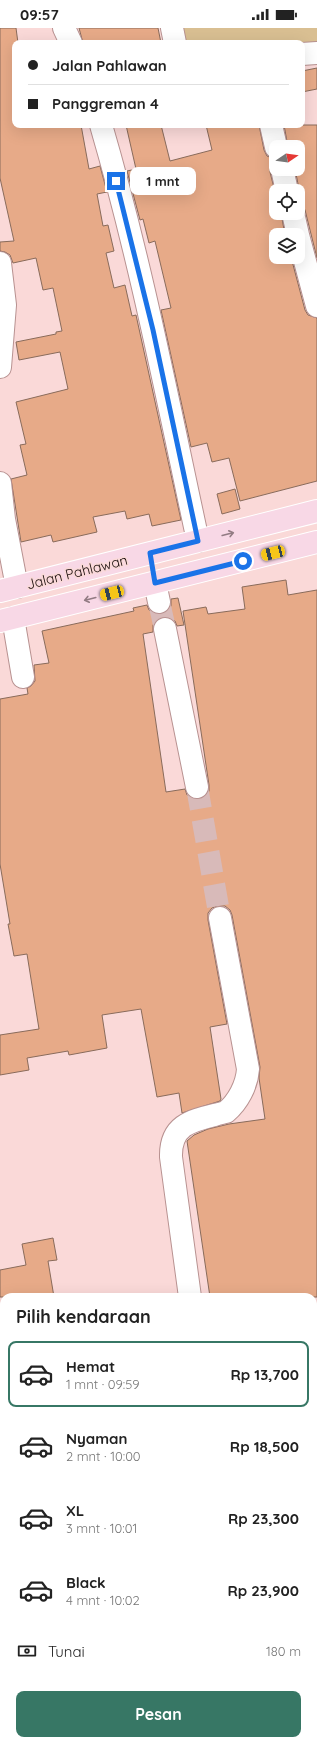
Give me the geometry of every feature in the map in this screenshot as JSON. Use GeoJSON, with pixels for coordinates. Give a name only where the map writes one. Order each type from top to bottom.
{"type":"FeatureCollection","features":[{"type":"Feature","properties":{"kind":"main road","name":"Jalan Pahlawan"},"geometry":{"type":"LineString","coordinates":[[8,589],[317,511]]}},
{"type":"Feature","properties":{"kind":"main road","name":"Jalan Pahlawan"},"geometry":{"type":"LineString","coordinates":[[6,619],[157,592],[317,542]]}},
{"type":"Feature","properties":{"kind":"main road"},"geometry":{"type":"LineString","coordinates":[[150,553],[157,592]]}},
{"type":"Feature","properties":{"kind":"street"},"geometry":{"type":"LineString","coordinates":[[64,28],[70,40]]}},
{"type":"Feature","properties":{"kind":"street"},"geometry":{"type":"LineString","coordinates":[[172,28],[174,40]]}},
{"type":"Feature","properties":{"kind":"street"},"geometry":{"type":"LineString","coordinates":[[305,54],[317,53]]}},
{"type":"Feature","properties":{"kind":"street"},"geometry":{"type":"LineString","coordinates":[[102,128],[113,166],[153,330],[198,541]]}},
{"type":"Feature","properties":{"kind":"street"},"geometry":{"type":"LineString","coordinates":[[272,128],[274,140]]}},
{"type":"Feature","properties":{"kind":"street"},"geometry":{"type":"LineString","coordinates":[[305,246],[317,306]]}},
{"type":"Feature","properties":{"kind":"street"},"geometry":{"type":"LineString","coordinates":[[0,263],[5,305],[0,367]]}},
{"type":"Feature","properties":{"kind":"street"},"geometry":{"type":"LineString","coordinates":[[0,483],[4,519],[8,589]]}},
{"type":"Feature","properties":{"kind":"street"},"geometry":{"type":"LineString","coordinates":[[6,619],[22,677]]}},
{"type":"Feature","properties":{"kind":"street"},"geometry":{"type":"LineString","coordinates":[[165,629],[197,787]]}},
{"type":"Feature","properties":{"kind":"street"},"geometry":{"type":"LineString","coordinates":[[189,1293],[171,1157],[171,1145],[175,1134],[184,1124],[226,1112],[231,1108],[240,1095],[248,1073],[220,918]]}},
{"type":"Feature","properties":{"kind":"shaded area"},"geometry":{"type":"Polygon","coordinates":[[[178,28],[317,28],[317,45],[305,43],[305,40],[180,40],[178,28]]]}},
{"type":"Feature","properties":{"kind":"building"},"geometry":{"type":"Polygon","coordinates":[[[0,28],[16,28],[18,40],[12,40],[12,128],[82,128],[89,169],[100,166],[107,192],[97,194],[103,226],[108,225],[114,251],[106,253],[114,288],[125,285],[132,316],[136,315],[181,520],[152,526],[149,514],[127,519],[125,511],[93,517],[97,532],[53,542],[51,535],[21,542],[11,479],[27,475],[20,445],[26,444],[16,402],[68,389],[60,352],[19,360],[16,342],[56,334],[56,332],[62,331],[53,288],[43,290],[36,258],[13,263],[10,255],[0,251],[0,242],[14,241],[0,178],[0,28]]]}},
{"type":"Feature","properties":{"kind":"building"},"geometry":{"type":"Polygon","coordinates":[[[79,28],[158,28],[160,40],[82,40],[79,28]]]}},
{"type":"Feature","properties":{"kind":"building"},"geometry":{"type":"Polygon","coordinates":[[[317,68],[317,89],[305,91],[305,70],[317,68]]]}},
{"type":"Feature","properties":{"kind":"building"},"geometry":{"type":"Polygon","coordinates":[[[305,125],[317,125],[317,258],[305,210],[305,184],[298,184],[296,176],[305,176],[305,140],[287,140],[285,128],[305,128],[305,125]]]}},
{"type":"Feature","properties":{"kind":"building"},"geometry":{"type":"Polygon","coordinates":[[[127,128],[162,128],[170,161],[212,150],[207,128],[260,128],[264,150],[269,157],[269,176],[271,176],[273,184],[269,184],[269,220],[282,220],[284,228],[269,228],[269,264],[293,264],[305,310],[308,315],[317,318],[317,481],[240,501],[229,458],[212,462],[207,443],[191,447],[161,310],[171,308],[155,241],[149,243],[143,219],[140,220],[127,171],[136,169],[127,128]]]}},
{"type":"Feature","properties":{"kind":"building"},"geometry":{"type":"Polygon","coordinates":[[[235,489],[240,509],[222,514],[217,494],[235,489]]]}},
{"type":"Feature","properties":{"kind":"building"},"geometry":{"type":"Polygon","coordinates":[[[286,580],[288,595],[317,590],[317,1293],[209,1293],[187,1141],[194,1135],[208,1129],[229,1124],[265,1119],[259,1078],[260,1067],[232,915],[230,910],[225,906],[217,906],[212,908],[208,913],[227,1024],[210,1027],[221,1099],[220,1101],[182,1113],[179,1093],[157,1097],[141,1009],[102,1015],[107,1048],[69,1055],[68,1051],[27,1058],[29,1070],[0,1075],[0,1035],[39,1029],[27,954],[14,956],[0,864],[0,699],[28,694],[27,688],[35,681],[34,665],[49,663],[42,631],[134,611],[133,608],[147,605],[149,610],[155,614],[162,614],[167,612],[171,606],[171,599],[178,598],[184,625],[177,626],[175,621],[169,617],[162,617],[157,619],[153,625],[153,632],[143,634],[166,792],[185,789],[187,795],[193,799],[205,797],[209,791],[209,785],[183,611],[206,607],[208,614],[245,609],[242,587],[286,580]]]}},
{"type":"Feature","properties":{"kind":"building"},"geometry":{"type":"Polygon","coordinates":[[[53,1238],[57,1260],[48,1261],[53,1293],[0,1293],[0,1270],[26,1265],[22,1244],[53,1238]]]}},
{"type":"Feature","properties":{"kind":"tunnel"},"geometry":{"type":"LineString","coordinates":[[159,602],[165,629]]}},
{"type":"Feature","properties":{"kind":"tunnel"},"geometry":{"type":"LineString","coordinates":[[197,787],[220,918]]}},
{"type":"Feature","properties":{"kind":"route"},"geometry":{"type":"LineString","coordinates":[[116,181],[153,330],[198,541],[150,553],[155,583],[243,561]]}}]}
